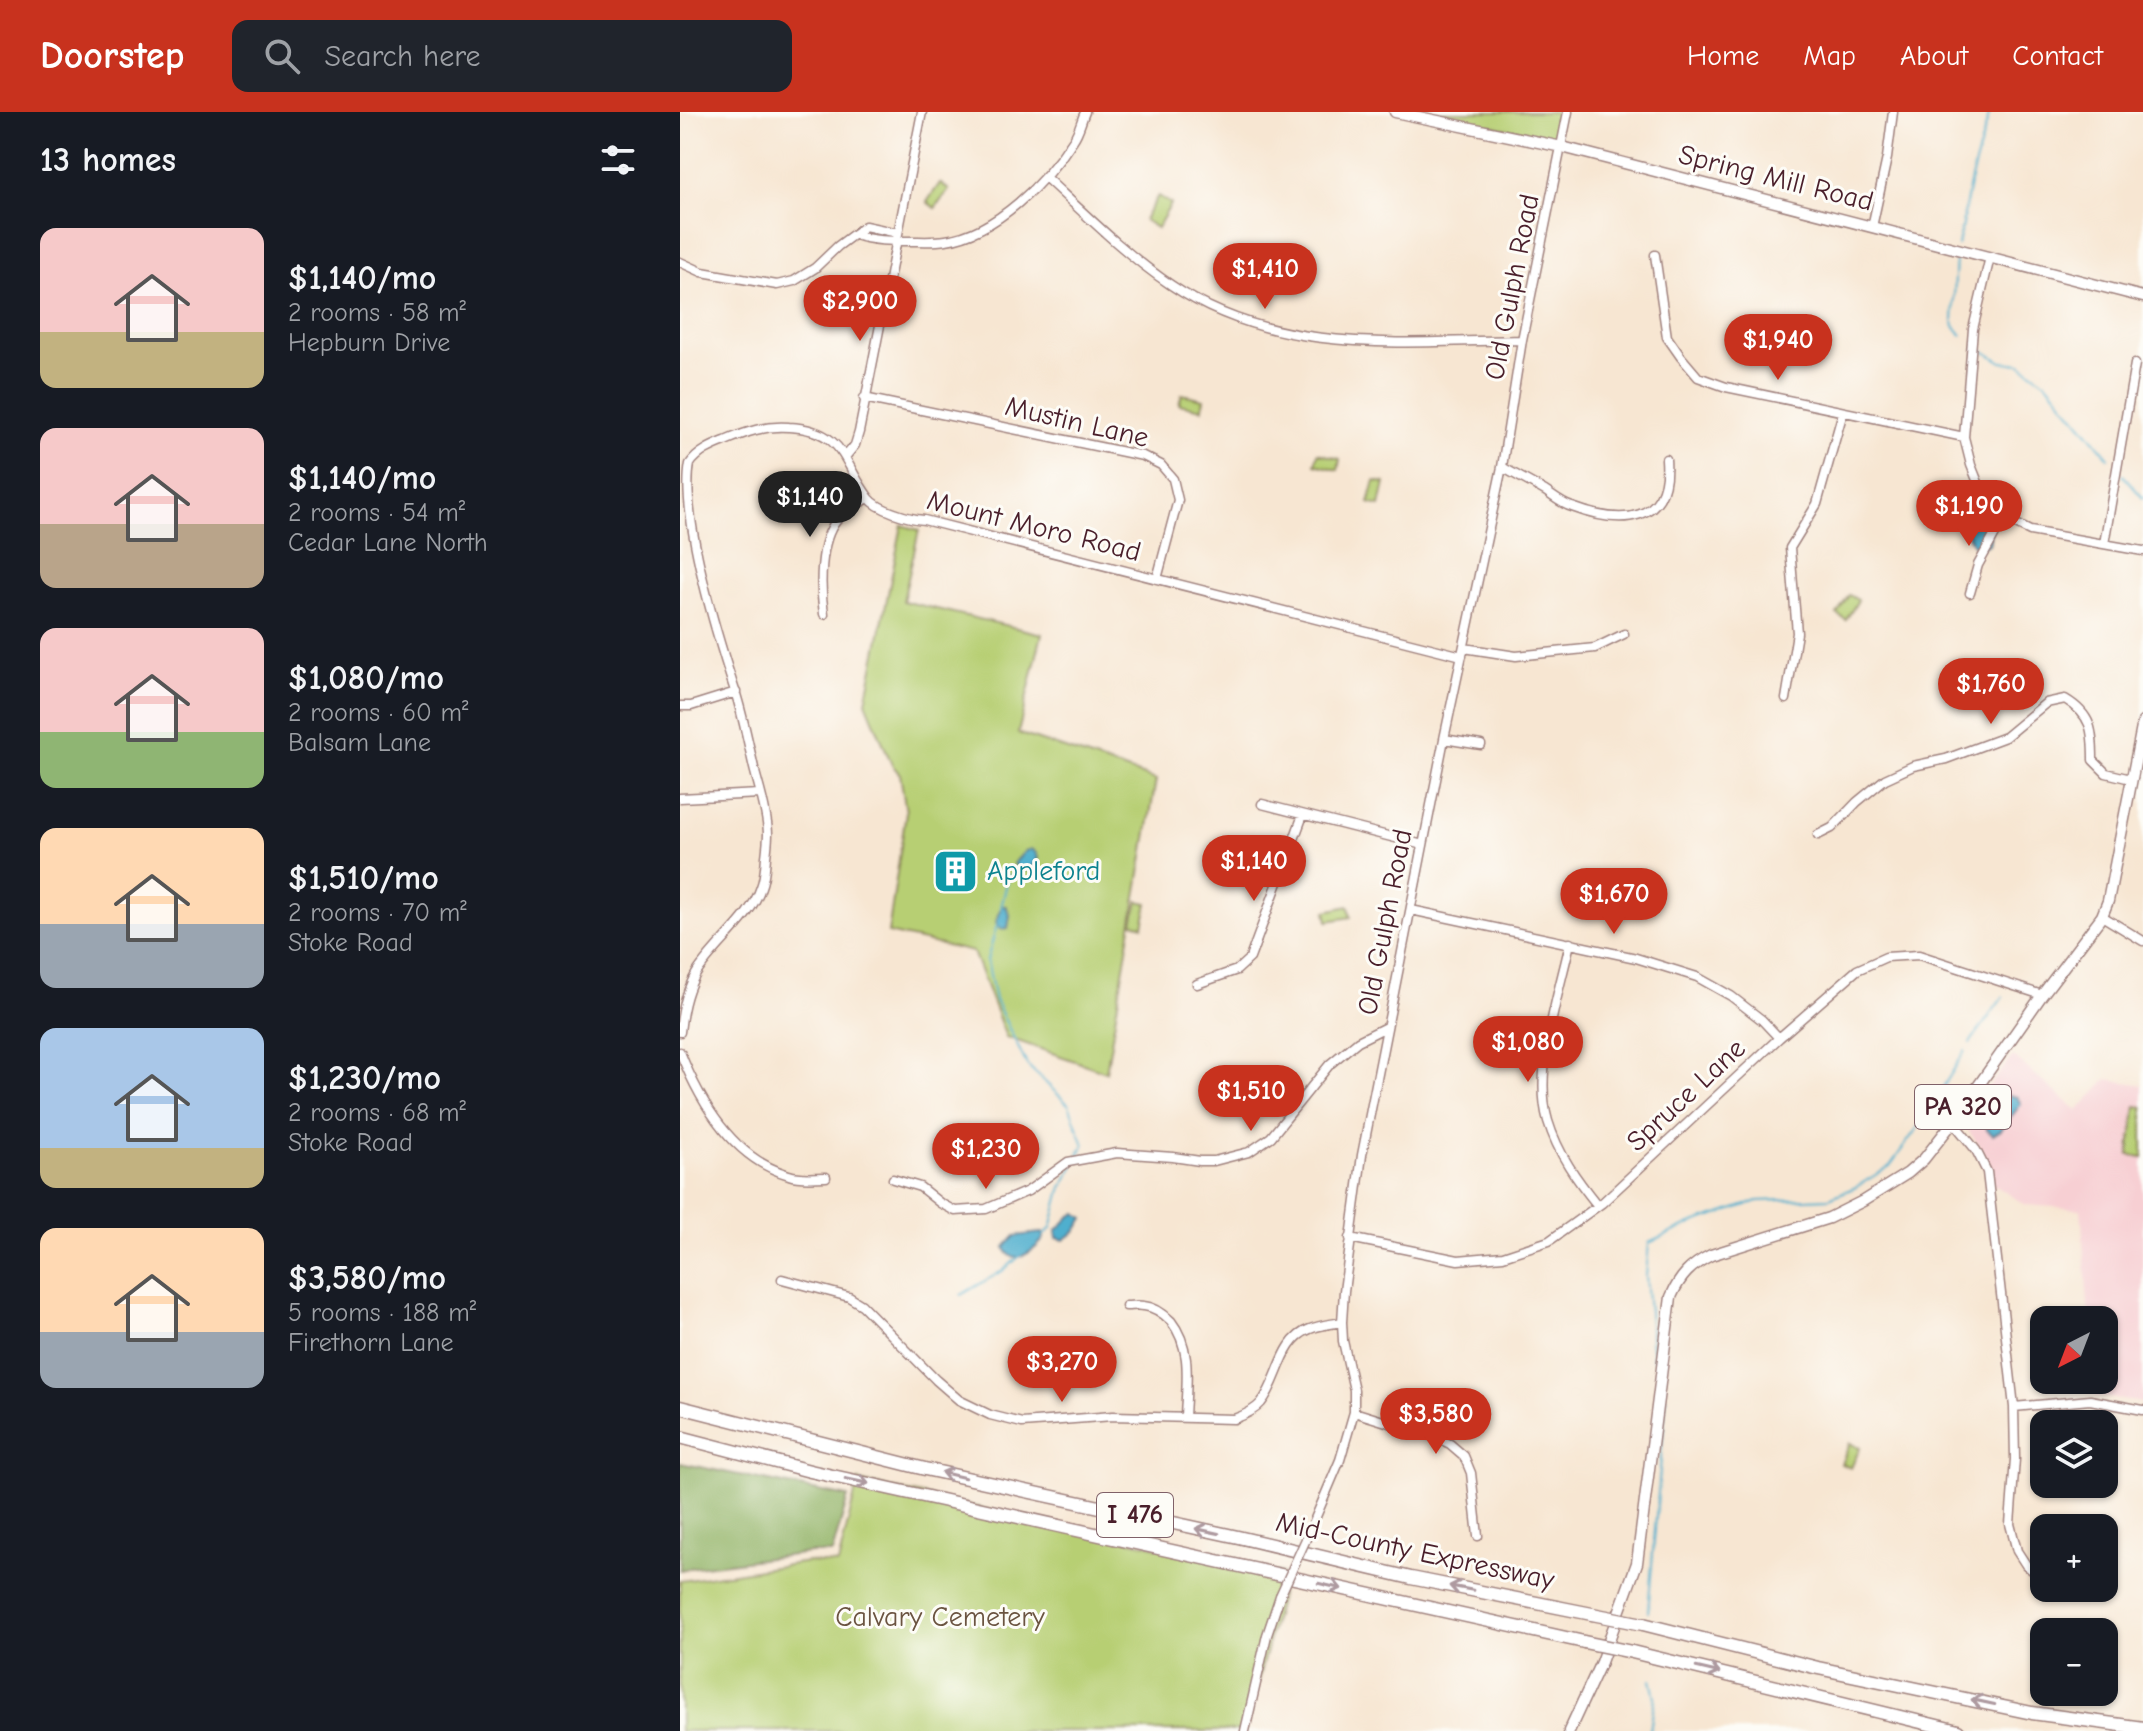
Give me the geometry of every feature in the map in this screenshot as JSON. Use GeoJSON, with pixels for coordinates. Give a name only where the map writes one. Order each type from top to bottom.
{"type":"FeatureCollection","features":[{"type":"Feature","properties":{"kind":"highway","name":"Mid-County Expressway"},"geometry":{"type":"LineString","coordinates":[[680,1407],[970,1479],[1411,1578],[1643,1624],[1818,1668],[2032,1713],[2143,1728]]}},
{"type":"Feature","properties":{"kind":"highway","name":"Mid-County Expressway"},"geometry":{"type":"LineString","coordinates":[[680,1440],[1632,1652],[1958,1731]]}},
{"type":"Feature","properties":{"kind":"main road","name":"Spring Mill Road"},"geometry":{"type":"LineString","coordinates":[[1395,112],[1562,147],[2143,297]]}},
{"type":"Feature","properties":{"kind":"main road","name":"PA 320"},"geometry":{"type":"LineString","coordinates":[[1569,1731],[1601,1662],[1637,1563],[1671,1297],[1676,1284],[1695,1263],[1711,1255],[1829,1218],[1863,1201],[1916,1166],[1953,1122],[2102,916],[2108,901],[2143,722]]}},
{"type":"Feature","properties":{"kind":"street"},"geometry":{"type":"LineString","coordinates":[[846,456],[855,445],[859,432],[922,112]]}},
{"type":"Feature","properties":{"kind":"street"},"geometry":{"type":"LineString","coordinates":[[680,262],[702,272],[777,285],[794,281],[815,268],[855,235],[873,240],[898,237],[947,240],[969,233],[1002,215],[1045,177],[1075,138],[1085,112]]}},
{"type":"Feature","properties":{"kind":"street","name":"Old Gulph Road"},"geometry":{"type":"LineString","coordinates":[[1245,1731],[1267,1635],[1280,1596],[1340,1460],[1354,1412],[1354,1390],[1342,1322],[1362,1155],[1444,739],[1502,467],[1522,340],[1568,112]]}},
{"type":"Feature","properties":{"kind":"street"},"geometry":{"type":"LineString","coordinates":[[1872,227],[1893,112]]}},
{"type":"Feature","properties":{"kind":"street"},"geometry":{"type":"LineString","coordinates":[[1045,177],[1161,278],[1195,300],[1234,317],[1296,336],[1375,342],[1522,340]]}},
{"type":"Feature","properties":{"kind":"street"},"geometry":{"type":"LineString","coordinates":[[1655,255],[1667,337],[1698,377],[1726,387],[1964,437]]}},
{"type":"Feature","properties":{"kind":"street"},"geometry":{"type":"LineString","coordinates":[[1990,257],[1973,329],[1964,437],[1983,495],[2004,518],[2030,531],[2143,551]]}},
{"type":"Feature","properties":{"kind":"street"},"geometry":{"type":"LineString","coordinates":[[2104,544],[2135,364]]}},
{"type":"Feature","properties":{"kind":"street","name":"Mustin Lane"},"geometry":{"type":"LineString","coordinates":[[864,398],[1143,456],[1161,465],[1173,479],[1178,500],[1157,579]]}},
{"type":"Feature","properties":{"kind":"street"},"geometry":{"type":"LineString","coordinates":[[1786,699],[1797,633],[1790,548],[1817,504],[1843,412]]}},
{"type":"Feature","properties":{"kind":"street"},"geometry":{"type":"LineString","coordinates":[[680,1032],[687,995],[696,975],[761,889],[768,833],[736,692],[693,575],[682,512],[683,489],[689,466],[697,456],[748,430],[790,427],[828,438],[846,456],[869,498],[839,516],[828,534],[822,582],[824,614]]}},
{"type":"Feature","properties":{"kind":"street"},"geometry":{"type":"LineString","coordinates":[[1502,467],[1569,506],[1626,518],[1642,513],[1656,503],[1667,477],[1666,459]]}},
{"type":"Feature","properties":{"kind":"street","name":"Mount Moro Road"},"geometry":{"type":"LineString","coordinates":[[869,498],[875,504],[913,520],[924,520],[1463,652],[1516,656],[1595,648],[1624,634]]}},
{"type":"Feature","properties":{"kind":"street"},"geometry":{"type":"LineString","coordinates":[[1970,593],[1978,565],[2004,518]]}},
{"type":"Feature","properties":{"kind":"street"},"geometry":{"type":"LineString","coordinates":[[680,706],[691,706],[736,692]]}},
{"type":"Feature","properties":{"kind":"street"},"geometry":{"type":"LineString","coordinates":[[1818,835],[1832,828],[1885,779],[1913,766],[1946,759],[2005,737],[2046,703],[2065,699],[2080,708],[2093,731],[2093,760],[2106,773],[2131,779]]}},
{"type":"Feature","properties":{"kind":"street"},"geometry":{"type":"LineString","coordinates":[[1444,739],[1481,745]]}},
{"type":"Feature","properties":{"kind":"street"},"geometry":{"type":"LineString","coordinates":[[680,798],[760,794]]}},
{"type":"Feature","properties":{"kind":"street"},"geometry":{"type":"LineString","coordinates":[[1262,804],[1423,845]]}},
{"type":"Feature","properties":{"kind":"street"},"geometry":{"type":"LineString","coordinates":[[1197,984],[1237,970],[1250,958],[1303,815]]}},
{"type":"Feature","properties":{"kind":"street"},"geometry":{"type":"LineString","coordinates":[[1411,910],[1636,958],[1697,977],[1731,996],[1779,1038]]}},
{"type":"Feature","properties":{"kind":"street"},"geometry":{"type":"LineString","coordinates":[[2102,916],[2143,941]]}},
{"type":"Feature","properties":{"kind":"street"},"geometry":{"type":"LineString","coordinates":[[1570,943],[1545,1056],[1547,1118],[1576,1179],[1598,1206]]}},
{"type":"Feature","properties":{"kind":"street","name":"Spruce Lane"},"geometry":{"type":"LineString","coordinates":[[1350,1238],[1458,1260],[1503,1256],[1549,1241],[1598,1206],[1857,970],[1886,957],[1919,955],[2042,995]]}},
{"type":"Feature","properties":{"kind":"street"},"geometry":{"type":"LineString","coordinates":[[893,1179],[920,1187],[955,1211],[986,1209],[1028,1191],[1068,1162],[1076,1160],[1117,1153],[1214,1161],[1249,1152],[1271,1137],[1338,1057],[1358,1041],[1386,1027]]}},
{"type":"Feature","properties":{"kind":"street"},"geometry":{"type":"LineString","coordinates":[[680,1052],[694,1085],[714,1116],[751,1157],[792,1177],[826,1177]]}},
{"type":"Feature","properties":{"kind":"street"},"geometry":{"type":"LineString","coordinates":[[1953,1122],[1976,1150],[1987,1172],[2014,1407],[2015,1459],[2009,1512],[2017,1551],[2030,1568]]}},
{"type":"Feature","properties":{"kind":"street"},"geometry":{"type":"LineString","coordinates":[[782,1279],[849,1297],[862,1305],[959,1400],[990,1415],[1022,1423],[1113,1416],[1234,1419],[1249,1413],[1266,1396],[1293,1342],[1311,1328],[1342,1322]]}},
{"type":"Feature","properties":{"kind":"street"},"geometry":{"type":"LineString","coordinates":[[1126,1306],[1146,1306],[1157,1310],[1168,1318],[1181,1336],[1186,1355],[1185,1418]]}},
{"type":"Feature","properties":{"kind":"street"},"geometry":{"type":"LineString","coordinates":[[2014,1407],[2090,1400],[2143,1410]]}},
{"type":"Feature","properties":{"kind":"street"},"geometry":{"type":"LineString","coordinates":[[1354,1412],[1435,1437],[1464,1456],[1471,1473],[1478,1536]]}},
{"type":"Feature","properties":{"kind":"shaded area"},"geometry":{"type":"Polygon","coordinates":[[[2013,1056],[2078,1111],[2107,1079],[2143,1085],[2143,1403],[2095,1396],[2118,1394],[2118,1306],[2088,1306],[2081,1209],[2026,1205],[1993,1184],[1982,1149],[1961,1121],[2013,1056]]]}},
{"type":"Feature","properties":{"kind":"green space"},"geometry":{"type":"Polygon","coordinates":[[[1428,112],[1560,112],[1554,139],[1428,112]]]}},
{"type":"Feature","properties":{"kind":"green space"},"geometry":{"type":"Polygon","coordinates":[[[940,183],[949,190],[935,208],[927,202],[940,183]]]}},
{"type":"Feature","properties":{"kind":"green space"},"geometry":{"type":"Polygon","coordinates":[[[1158,196],[1171,204],[1157,228],[1144,220],[1158,196]]]}},
{"type":"Feature","properties":{"kind":"green space"},"geometry":{"type":"Polygon","coordinates":[[[1182,394],[1204,399],[1202,409],[1179,404],[1182,394]]]}},
{"type":"Feature","properties":{"kind":"green space"},"geometry":{"type":"Polygon","coordinates":[[[1318,453],[1340,459],[1338,470],[1315,464],[1318,453]]]}},
{"type":"Feature","properties":{"kind":"green space"},"geometry":{"type":"Polygon","coordinates":[[[1375,481],[1385,483],[1380,506],[1369,503],[1375,481]]]}},
{"type":"Feature","properties":{"kind":"green space"},"geometry":{"type":"Polygon","coordinates":[[[902,525],[919,530],[903,601],[1042,634],[1018,733],[1156,780],[1106,1072],[1006,1037],[973,952],[888,933],[906,812],[900,774],[892,765],[866,702],[902,525]]]}},
{"type":"Feature","properties":{"kind":"green space"},"geometry":{"type":"Polygon","coordinates":[[[1849,595],[1858,600],[1846,620],[1837,614],[1849,595]]]}},
{"type":"Feature","properties":{"kind":"green space"},"geometry":{"type":"Polygon","coordinates":[[[1138,901],[1148,903],[1143,926],[1133,923],[1138,901]]]}},
{"type":"Feature","properties":{"kind":"green space"},"geometry":{"type":"Polygon","coordinates":[[[1349,906],[1351,917],[1328,921],[1326,911],[1349,906]]]}},
{"type":"Feature","properties":{"kind":"green space"},"geometry":{"type":"Polygon","coordinates":[[[2136,1106],[2143,1107],[2143,1157],[2129,1155],[2136,1106]]]}},
{"type":"Feature","properties":{"kind":"green space"},"geometry":{"type":"Polygon","coordinates":[[[1850,1443],[1860,1448],[1851,1468],[1841,1464],[1850,1443]]]}},
{"type":"Feature","properties":{"kind":"green space"},"geometry":{"type":"Polygon","coordinates":[[[680,1463],[848,1497],[832,1553],[810,1553],[680,1570],[680,1463]]]}},
{"type":"Feature","properties":{"kind":"green space","name":"Calvary Cemetery"},"geometry":{"type":"Polygon","coordinates":[[[858,1481],[1282,1574],[1280,1596],[1245,1731],[680,1731],[680,1581],[808,1562],[838,1564],[858,1481]]]}},
{"type":"Feature","properties":{"kind":"water"},"geometry":{"type":"Polygon","coordinates":[[[1976,519],[1990,532],[1989,544],[1980,548],[1973,545],[1966,531],[1969,521],[1976,519]]]}},
{"type":"Feature","properties":{"kind":"water"},"geometry":{"type":"Polygon","coordinates":[[[1031,849],[1038,858],[1028,870],[1019,871],[1014,863],[1031,849]]]}},
{"type":"Feature","properties":{"kind":"water"},"geometry":{"type":"Polygon","coordinates":[[[1002,906],[1006,906],[1010,915],[1008,928],[1000,929],[996,923],[1002,906]]]}},
{"type":"Feature","properties":{"kind":"water"},"geometry":{"type":"Polygon","coordinates":[[[2008,1095],[2017,1097],[2021,1104],[2001,1130],[1993,1135],[1987,1130],[1988,1120],[1996,1106],[2008,1095]]]}},
{"type":"Feature","properties":{"kind":"water"},"geometry":{"type":"Polygon","coordinates":[[[1077,1213],[1084,1218],[1076,1231],[1064,1240],[1057,1238],[1056,1231],[1077,1213]]]}},
{"type":"Feature","properties":{"kind":"water"},"geometry":{"type":"Polygon","coordinates":[[[1043,1233],[1040,1243],[1024,1255],[1012,1256],[1005,1247],[1015,1236],[1043,1233]]]}},
{"type":"Feature","properties":{"kind":"waterway"},"geometry":{"type":"LineString","coordinates":[[1958,245],[1971,178],[1990,112]]}},
{"type":"Feature","properties":{"kind":"waterway"},"geometry":{"type":"LineString","coordinates":[[1956,255],[1953,321],[1962,335]]}},
{"type":"Feature","properties":{"kind":"waterway"},"geometry":{"type":"LineString","coordinates":[[1981,349],[2002,362],[2021,364],[2048,384],[2109,458]]}},
{"type":"Feature","properties":{"kind":"waterway"},"geometry":{"type":"LineString","coordinates":[[2123,475],[2143,498]]}},
{"type":"Feature","properties":{"kind":"waterway"},"geometry":{"type":"LineString","coordinates":[[1001,908],[1009,874]]}},
{"type":"Feature","properties":{"kind":"waterway"},"geometry":{"type":"LineString","coordinates":[[997,925],[987,960],[995,1000],[1027,1065],[1069,1105],[1084,1145],[1078,1156]]}},
{"type":"Feature","properties":{"kind":"waterway"},"geometry":{"type":"LineString","coordinates":[[1970,1043],[2003,997]]}},
{"type":"Feature","properties":{"kind":"waterway"},"geometry":{"type":"LineString","coordinates":[[1653,1360],[1646,1276],[1649,1243],[1691,1224],[1758,1201],[1829,1198],[1856,1187],[1890,1166],[1923,1120],[1965,1051]]}},
{"type":"Feature","properties":{"kind":"waterway"},"geometry":{"type":"LineString","coordinates":[[1044,1235],[1051,1228],[1061,1190],[1074,1165]]}},
{"type":"Feature","properties":{"kind":"waterway"},"geometry":{"type":"LineString","coordinates":[[961,1295],[1004,1270],[1021,1255]]}},
{"type":"Feature","properties":{"kind":"waterway"},"geometry":{"type":"LineString","coordinates":[[1648,1612],[1666,1398]]}},
{"type":"Feature","properties":{"kind":"waterway"},"geometry":{"type":"LineString","coordinates":[[1650,1731],[1655,1697],[1651,1680]]}},
{"type":"Feature","properties":{"kind":"place","name":"Appleford"},"geometry":{"type":"Point","coordinates":[956,871]}}]}
